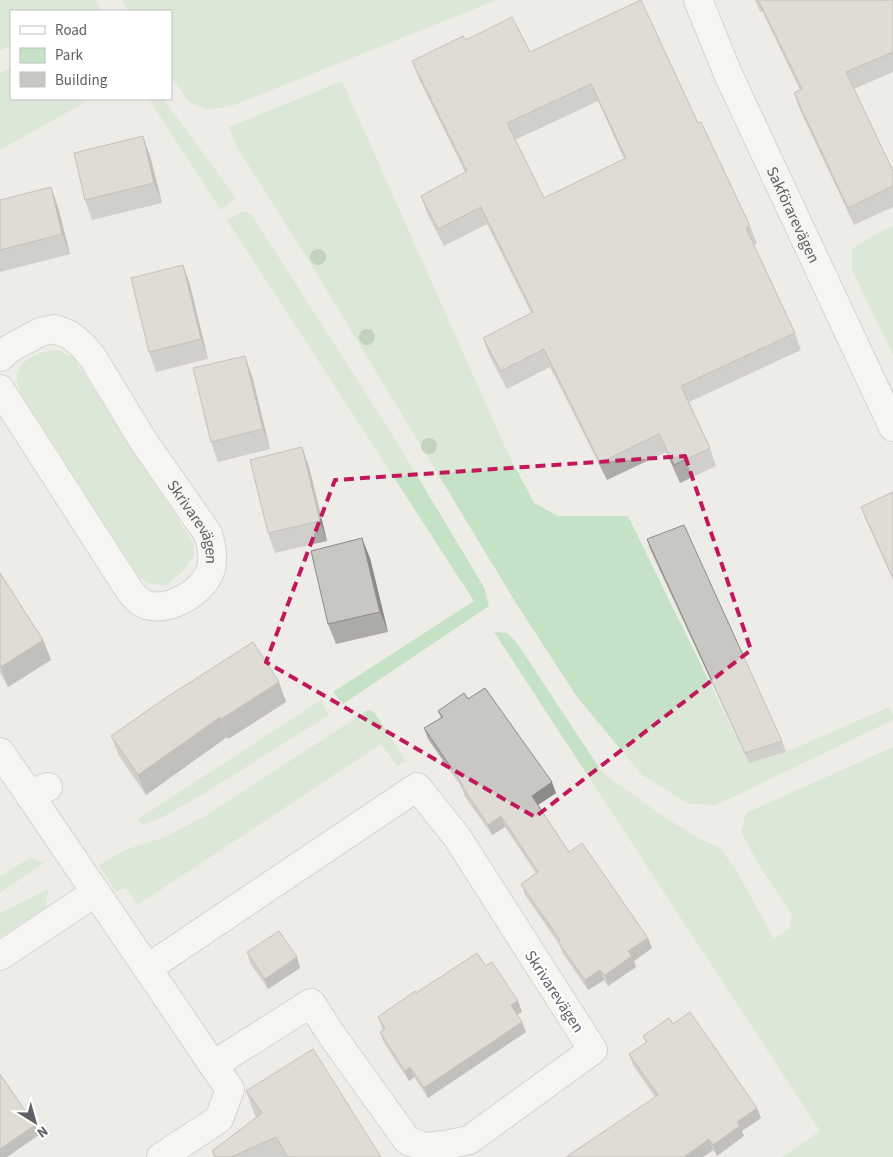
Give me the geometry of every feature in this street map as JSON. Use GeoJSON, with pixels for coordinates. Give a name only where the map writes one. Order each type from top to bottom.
{"type":"FeatureCollection","features":[{"type":"Feature","properties":{"kind":"street","name":"Sakförarevägen"},"geometry":{"type":"LineString","coordinates":[[698,0],[728,74],[893,427]]}},
{"type":"Feature","properties":{"kind":"street","name":"Skrivarevägen"},"geometry":{"type":"LineString","coordinates":[[0,357],[9,349],[40,332],[55,329],[70,335],[82,345],[93,358],[142,439],[208,534],[212,546],[212,560],[209,576],[199,587],[176,603],[166,606],[150,606],[137,600],[0,389]]}},
{"type":"Feature","properties":{"kind":"street"},"geometry":{"type":"LineString","coordinates":[[0,752],[39,790],[96,892],[230,1089],[218,1119],[161,1157]]}},
{"type":"Feature","properties":{"kind":"street","name":"Skrivarevägen"},"geometry":{"type":"LineString","coordinates":[[148,968],[417,787],[457,837],[592,1050],[469,1140],[424,1147],[407,1140],[311,1003],[213,1065]]}},
{"type":"Feature","properties":{"kind":"street"},"geometry":{"type":"LineString","coordinates":[[0,956],[96,892]]}},
{"type":"Feature","properties":{"kind":"highlighted area"},"geometry":{"type":"Polygon","coordinates":[[[685,456],[751,650],[535,817],[266,662],[335,480],[685,456]]]}},
{"type":"Feature","properties":{"kind":"green space"},"geometry":{"type":"Polygon","coordinates":[[[0,0],[96,0],[101,10],[10,10],[10,46],[0,50],[0,0]]]}},
{"type":"Feature","properties":{"kind":"green space"},"geometry":{"type":"Polygon","coordinates":[[[122,0],[497,0],[234,105],[209,110],[190,103],[172,78],[172,10],[127,10],[122,0]]]}},
{"type":"Feature","properties":{"kind":"green space"},"geometry":{"type":"Polygon","coordinates":[[[10,68],[10,100],[89,100],[0,150],[0,73],[10,68]]]}},
{"type":"Feature","properties":{"kind":"green space"},"geometry":{"type":"Polygon","coordinates":[[[342,81],[507,451],[534,503],[558,516],[628,516],[749,763],[786,752],[889,707],[893,720],[714,806],[687,803],[642,775],[577,697],[516,603],[309,261],[235,144],[229,127],[342,81]]]}},
{"type":"Feature","properties":{"kind":"green space"},"geometry":{"type":"Polygon","coordinates":[[[147,100],[164,100],[236,198],[221,210],[150,101],[147,100]]]}},
{"type":"Feature","properties":{"kind":"green space"},"geometry":{"type":"Polygon","coordinates":[[[243,211],[251,214],[392,434],[484,587],[489,606],[343,704],[333,692],[474,601],[227,220],[243,211]]]}},
{"type":"Feature","properties":{"kind":"green space"},"geometry":{"type":"Polygon","coordinates":[[[893,226],[893,355],[852,270],[852,249],[893,226]]]}},
{"type":"Feature","properties":{"kind":"green space"},"geometry":{"type":"Polygon","coordinates":[[[58,350],[73,357],[194,544],[194,556],[182,572],[166,585],[150,584],[139,577],[20,392],[17,382],[18,373],[25,362],[37,354],[58,350]]]}},
{"type":"Feature","properties":{"kind":"green space"},"geometry":{"type":"Polygon","coordinates":[[[494,632],[507,633],[517,643],[602,772],[664,817],[702,840],[720,848],[735,868],[774,939],[789,928],[792,914],[763,872],[741,832],[746,813],[893,747],[893,1157],[782,1157],[820,1131],[494,632]]]}},
{"type":"Feature","properties":{"kind":"green space"},"geometry":{"type":"Polygon","coordinates":[[[321,700],[329,715],[197,798],[161,818],[142,825],[138,819],[321,700]]]}},
{"type":"Feature","properties":{"kind":"green space"},"geometry":{"type":"Polygon","coordinates":[[[368,710],[374,712],[406,761],[397,766],[381,744],[138,905],[126,888],[116,892],[99,865],[125,850],[165,837],[205,816],[368,710]]]}},
{"type":"Feature","properties":{"kind":"green space"},"geometry":{"type":"Polygon","coordinates":[[[31,857],[44,863],[0,893],[0,877],[31,857]]]}},
{"type":"Feature","properties":{"kind":"green space"},"geometry":{"type":"Polygon","coordinates":[[[48,889],[46,907],[0,937],[0,913],[48,889]]]}},
{"type":"Feature","properties":{"kind":"building"},"geometry":{"type":"Polygon","coordinates":[[[641,0],[698,123],[701,122],[750,226],[746,228],[795,333],[681,386],[710,448],[674,465],[659,434],[600,463],[544,349],[501,371],[483,338],[533,312],[481,207],[438,229],[421,196],[467,171],[412,61],[463,36],[466,40],[512,17],[530,52],[641,0]],[[591,84],[507,123],[544,198],[626,158],[591,84]]]}},
{"type":"Feature","properties":{"kind":"building"},"geometry":{"type":"Polygon","coordinates":[[[758,0],[893,0],[893,52],[846,72],[893,171],[893,186],[848,208],[794,93],[802,89],[758,0]]]}},
{"type":"Feature","properties":{"kind":"building"},"geometry":{"type":"Polygon","coordinates":[[[143,136],[154,183],[85,200],[74,153],[143,136]]]}},
{"type":"Feature","properties":{"kind":"building"},"geometry":{"type":"Polygon","coordinates":[[[51,187],[62,234],[0,250],[0,200],[51,187]]]}},
{"type":"Feature","properties":{"kind":"building"},"geometry":{"type":"Polygon","coordinates":[[[183,265],[201,339],[149,352],[131,278],[183,265]]]}},
{"type":"Feature","properties":{"kind":"building"},"geometry":{"type":"Polygon","coordinates":[[[245,356],[263,429],[211,442],[193,368],[245,356]]]}},
{"type":"Feature","properties":{"kind":"building"},"geometry":{"type":"Polygon","coordinates":[[[302,447],[320,521],[268,533],[250,460],[302,447]]]}},
{"type":"Feature","properties":{"kind":"building"},"geometry":{"type":"Polygon","coordinates":[[[893,492],[893,578],[861,507],[893,492]]]}},
{"type":"Feature","properties":{"kind":"building"},"geometry":{"type":"Polygon","coordinates":[[[684,525],[782,741],[745,753],[647,539],[684,525]]]}},
{"type":"Feature","properties":{"kind":"building"},"geometry":{"type":"Polygon","coordinates":[[[362,538],[380,612],[328,624],[311,551],[362,538]]]}},
{"type":"Feature","properties":{"kind":"building"},"geometry":{"type":"Polygon","coordinates":[[[0,573],[43,640],[1,667],[0,665],[0,573]]]}},
{"type":"Feature","properties":{"kind":"building"},"geometry":{"type":"Polygon","coordinates":[[[253,642],[279,682],[221,719],[220,717],[138,775],[111,736],[164,699],[253,642]]]}},
{"type":"Feature","properties":{"kind":"building"},"geometry":{"type":"Polygon","coordinates":[[[485,688],[552,782],[532,796],[569,852],[582,843],[648,938],[628,951],[632,956],[605,975],[600,970],[585,980],[521,884],[538,872],[501,816],[488,825],[424,728],[443,717],[438,711],[464,693],[468,699],[485,688]]]}},
{"type":"Feature","properties":{"kind":"building"},"geometry":{"type":"Polygon","coordinates":[[[279,931],[297,957],[265,979],[247,952],[279,931]]]}},
{"type":"Feature","properties":{"kind":"building"},"geometry":{"type":"Polygon","coordinates":[[[477,953],[486,966],[492,962],[518,1001],[511,1005],[522,1022],[424,1088],[410,1067],[405,1071],[380,1032],[385,1029],[378,1017],[415,991],[416,993],[477,953]]]}},
{"type":"Feature","properties":{"kind":"building"},"geometry":{"type":"Polygon","coordinates":[[[690,1012],[757,1108],[737,1122],[740,1126],[713,1145],[709,1139],[684,1157],[566,1157],[658,1095],[629,1054],[647,1042],[643,1036],[669,1018],[673,1024],[690,1012]]]}},
{"type":"Feature","properties":{"kind":"building"},"geometry":{"type":"Polygon","coordinates":[[[313,1049],[381,1157],[288,1157],[276,1137],[231,1157],[216,1157],[212,1151],[262,1113],[246,1091],[313,1049]]]}},
{"type":"Feature","properties":{"kind":"building"},"geometry":{"type":"Polygon","coordinates":[[[0,1074],[35,1125],[0,1149],[0,1074]]]}}]}
